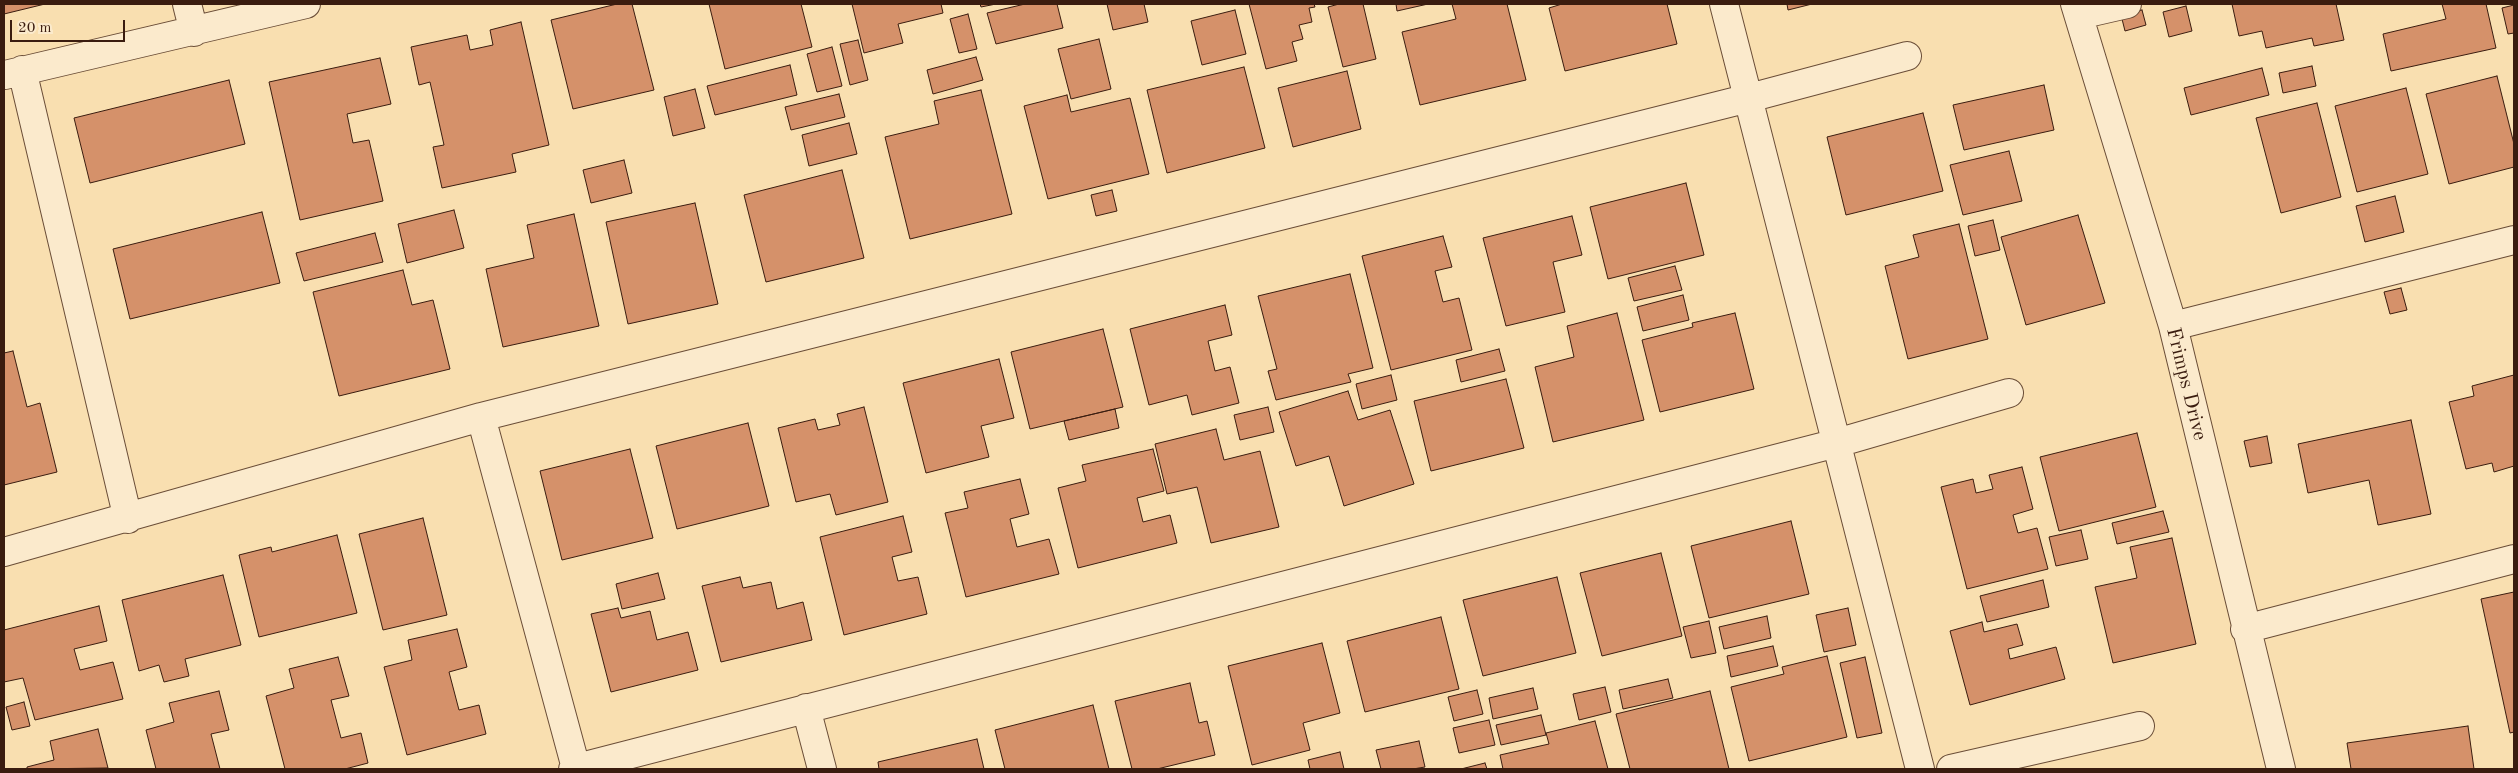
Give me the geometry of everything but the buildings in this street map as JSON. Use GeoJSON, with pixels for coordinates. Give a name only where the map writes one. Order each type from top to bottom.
{"type":"FeatureCollection","features":[{"type":"Feature","properties":{"kind":"street"},"geometry":{"type":"LineString","coordinates":[[187,4],[194,32]]}},
{"type":"Feature","properties":{"kind":"street"},"geometry":{"type":"LineString","coordinates":[[128,519],[13,73],[194,32],[306,4]]}},
{"type":"Feature","properties":{"kind":"street"},"geometry":{"type":"LineString","coordinates":[[1724,4],[1920,769]]}},
{"type":"Feature","properties":{"kind":"street"},"geometry":{"type":"LineString","coordinates":[[2077,10],[2127,4]]}},
{"type":"Feature","properties":{"kind":"street","name":"Frimps Drive"},"geometry":{"type":"LineString","coordinates":[[2077,10],[2173,326],[2245,629],[2281,769]]}},
{"type":"Feature","properties":{"kind":"street"},"geometry":{"type":"LineString","coordinates":[[4,552],[128,519],[481,417],[1749,98],[1907,56]]}},
{"type":"Feature","properties":{"kind":"street"},"geometry":{"type":"LineString","coordinates":[[2173,326],[2514,240]]}},
{"type":"Feature","properties":{"kind":"street"},"geometry":{"type":"LineString","coordinates":[[481,417],[575,769],[1837,443],[2009,394]]}},
{"type":"Feature","properties":{"kind":"street"},"geometry":{"type":"LineString","coordinates":[[2245,629],[2514,559]]}},
{"type":"Feature","properties":{"kind":"street"},"geometry":{"type":"LineString","coordinates":[[806,708],[822,769]]}},
{"type":"Feature","properties":{"kind":"street"},"geometry":{"type":"LineString","coordinates":[[1951,769],[2140,726]]}}]}
